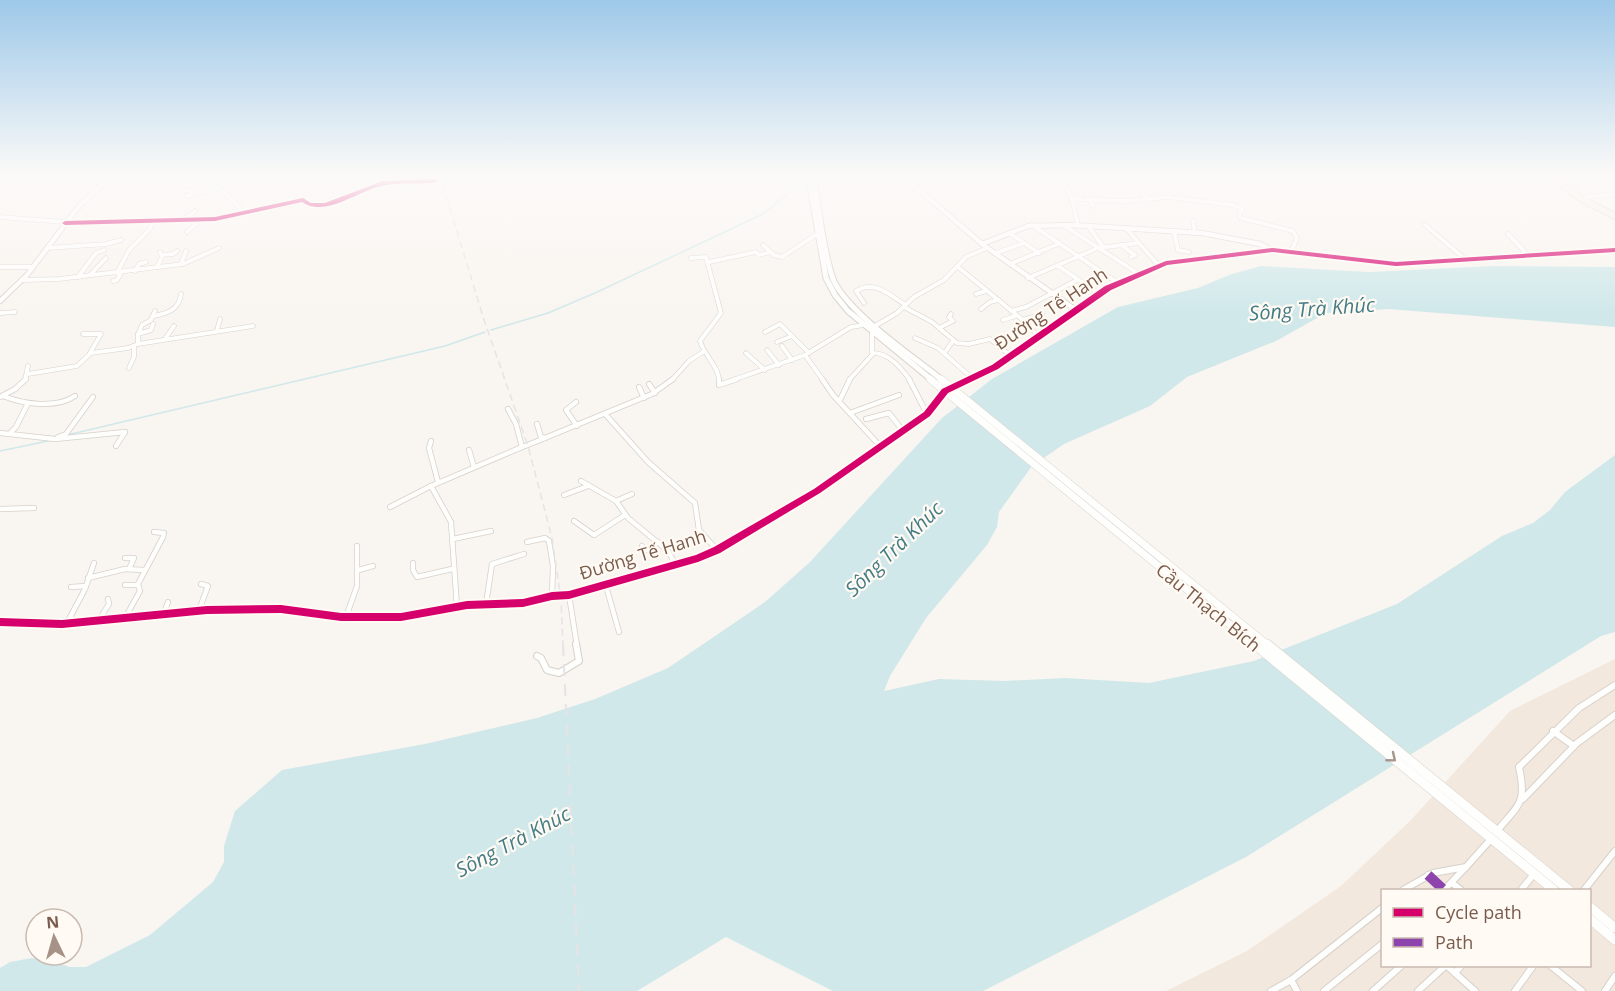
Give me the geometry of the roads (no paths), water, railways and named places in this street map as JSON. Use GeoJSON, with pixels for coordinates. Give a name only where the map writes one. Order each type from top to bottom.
{"type":"FeatureCollection","features":[{"type":"Feature","properties":{"kind":"main road"},"geometry":{"type":"LineString","coordinates":[[816,221],[823,268],[829,287],[848,311],[864,325],[875,329]]}},
{"type":"Feature","properties":{"kind":"main road"},"geometry":{"type":"LineString","coordinates":[[820,221],[833,280],[847,301],[875,329]]}},
{"type":"Feature","properties":{"kind":"main road","name":"Cầu Thạch Bích"},"geometry":{"type":"LineString","coordinates":[[875,329],[1494,836]]}},
{"type":"Feature","properties":{"kind":"main road"},"geometry":{"type":"LineString","coordinates":[[1494,836],[1552,889]]}},
{"type":"Feature","properties":{"kind":"main road"},"geometry":{"type":"LineString","coordinates":[[1494,836],[1566,889]]}},
{"type":"Feature","properties":{"kind":"main road"},"geometry":{"type":"LineString","coordinates":[[1591,908],[1615,928]]}},
{"type":"Feature","properties":{"kind":"main road"},"geometry":{"type":"LineString","coordinates":[[1591,920],[1615,940]]}},
{"type":"Feature","properties":{"kind":"street"},"geometry":{"type":"LineString","coordinates":[[46,221],[117,221]]}},
{"type":"Feature","properties":{"kind":"street"},"geometry":{"type":"LineString","coordinates":[[113,281],[117,280],[129,250],[149,230],[153,221]]}},
{"type":"Feature","properties":{"kind":"street"},"geometry":{"type":"LineString","coordinates":[[187,232],[199,221]]}},
{"type":"Feature","properties":{"kind":"street"},"geometry":{"type":"LineString","coordinates":[[956,221],[987,248],[1076,310]]}},
{"type":"Feature","properties":{"kind":"street"},"geometry":{"type":"LineString","coordinates":[[1193,221],[1195,233]]}},
{"type":"Feature","properties":{"kind":"street"},"geometry":{"type":"LineString","coordinates":[[1255,221],[1293,231],[1297,238],[1288,252]]}},
{"type":"Feature","properties":{"kind":"street"},"geometry":{"type":"LineString","coordinates":[[0,301],[33,267],[65,223]]}},
{"type":"Feature","properties":{"kind":"street"},"geometry":{"type":"LineString","coordinates":[[1163,223],[1163,230]]}},
{"type":"Feature","properties":{"kind":"street"},"geometry":{"type":"LineString","coordinates":[[1424,224],[1466,259]]}},
{"type":"Feature","properties":{"kind":"street"},"geometry":{"type":"LineString","coordinates":[[982,244],[1032,225],[1078,225],[1195,233],[1245,241],[1273,250]]}},
{"type":"Feature","properties":{"kind":"street"},"geometry":{"type":"LineString","coordinates":[[1032,225],[1117,282]]}},
{"type":"Feature","properties":{"kind":"street"},"geometry":{"type":"LineString","coordinates":[[1063,225],[1139,274]]}},
{"type":"Feature","properties":{"kind":"street"},"geometry":{"type":"LineString","coordinates":[[1089,227],[1101,248]]}},
{"type":"Feature","properties":{"kind":"street"},"geometry":{"type":"LineString","coordinates":[[1126,228],[1159,266]]}},
{"type":"Feature","properties":{"kind":"street"},"geometry":{"type":"LineString","coordinates":[[1174,231],[1178,250],[1189,252]]}},
{"type":"Feature","properties":{"kind":"street"},"geometry":{"type":"LineString","coordinates":[[1009,233],[1038,253]]}},
{"type":"Feature","properties":{"kind":"street"},"geometry":{"type":"LineString","coordinates":[[763,245],[777,256],[783,257],[817,234]]}},
{"type":"Feature","properties":{"kind":"street"},"geometry":{"type":"LineString","coordinates":[[1508,234],[1528,255]]}},
{"type":"Feature","properties":{"kind":"street"},"geometry":{"type":"LineString","coordinates":[[47,248],[121,240]]}},
{"type":"Feature","properties":{"kind":"street"},"geometry":{"type":"LineString","coordinates":[[996,254],[1024,243]]}},
{"type":"Feature","properties":{"kind":"street"},"geometry":{"type":"LineString","coordinates":[[1028,278],[1101,248],[1139,243]]}},
{"type":"Feature","properties":{"kind":"street"},"geometry":{"type":"LineString","coordinates":[[1010,264],[1058,244]]}},
{"type":"Feature","properties":{"kind":"street"},"geometry":{"type":"LineString","coordinates":[[83,252],[90,245]]}},
{"type":"Feature","properties":{"kind":"street"},"geometry":{"type":"LineString","coordinates":[[1121,245],[1135,255],[1131,257]]}},
{"type":"Feature","properties":{"kind":"street"},"geometry":{"type":"LineString","coordinates":[[22,280],[90,276],[181,264],[219,248]]}},
{"type":"Feature","properties":{"kind":"street"},"geometry":{"type":"LineString","coordinates":[[840,400],[846,392],[850,377],[855,370],[866,364],[873,353],[875,329],[923,291],[944,280],[966,257],[987,248]]}},
{"type":"Feature","properties":{"kind":"street"},"geometry":{"type":"LineString","coordinates":[[78,277],[96,253],[104,250]]}},
{"type":"Feature","properties":{"kind":"street","name":"Đường Tế Hanh"},"geometry":{"type":"LineString","coordinates":[[0,622],[67,623],[199,610],[281,609],[346,617],[401,617],[457,607],[524,603],[567,595],[676,565],[717,550],[817,491],[881,447],[927,414],[948,390],[986,373],[1117,282],[1159,266],[1175,261],[1273,250],[1384,263],[1415,263],[1615,250]]}},
{"type":"Feature","properties":{"kind":"street"},"geometry":{"type":"LineString","coordinates":[[157,267],[161,254],[173,254],[177,251]]}},
{"type":"Feature","properties":{"kind":"street"},"geometry":{"type":"LineString","coordinates":[[181,264],[186,251]]}},
{"type":"Feature","properties":{"kind":"street"},"geometry":{"type":"LineString","coordinates":[[709,262],[756,252],[759,255],[771,252]]}},
{"type":"Feature","properties":{"kind":"street"},"geometry":{"type":"LineString","coordinates":[[691,258],[706,257],[709,262],[712,286],[721,313],[699,341],[703,352],[719,374],[719,385],[807,354],[851,327],[864,325]]}},
{"type":"Feature","properties":{"kind":"street"},"geometry":{"type":"LineString","coordinates":[[90,276],[106,258]]}},
{"type":"Feature","properties":{"kind":"street"},"geometry":{"type":"LineString","coordinates":[[135,271],[139,264],[146,262]]}},
{"type":"Feature","properties":{"kind":"street"},"geometry":{"type":"LineString","coordinates":[[1058,266],[1100,294]]}},
{"type":"Feature","properties":{"kind":"street"},"geometry":{"type":"LineString","coordinates":[[0,267],[33,267]]}},
{"type":"Feature","properties":{"kind":"street"},"geometry":{"type":"LineString","coordinates":[[958,267],[1015,316],[1023,320],[1039,337]]}},
{"type":"Feature","properties":{"kind":"street"},"geometry":{"type":"LineString","coordinates":[[1011,311],[1026,307],[1077,280]]}},
{"type":"Feature","properties":{"kind":"street"},"geometry":{"type":"LineString","coordinates":[[864,303],[856,291],[859,288],[879,287],[939,328],[953,341],[969,344],[991,339],[1011,356]]}},
{"type":"Feature","properties":{"kind":"street"},"geometry":{"type":"LineString","coordinates":[[976,294],[986,291]]}},
{"type":"Feature","properties":{"kind":"street"},"geometry":{"type":"LineString","coordinates":[[129,368],[143,322],[151,320],[154,313],[171,312],[180,301],[181,294]]}},
{"type":"Feature","properties":{"kind":"street"},"geometry":{"type":"LineString","coordinates":[[981,309],[990,302],[998,300]]}},
{"type":"Feature","properties":{"kind":"street"},"geometry":{"type":"LineString","coordinates":[[0,313],[15,312]]}},
{"type":"Feature","properties":{"kind":"street"},"geometry":{"type":"LineString","coordinates":[[939,328],[953,321],[949,317],[951,314]]}},
{"type":"Feature","properties":{"kind":"street"},"geometry":{"type":"LineString","coordinates":[[1023,320],[1042,314]]}},
{"type":"Feature","properties":{"kind":"street"},"geometry":{"type":"LineString","coordinates":[[1003,320],[1015,316]]}},
{"type":"Feature","properties":{"kind":"street"},"geometry":{"type":"LineString","coordinates":[[217,330],[220,320]]}},
{"type":"Feature","properties":{"kind":"street"},"geometry":{"type":"LineString","coordinates":[[138,334],[151,330],[153,324]]}},
{"type":"Feature","properties":{"kind":"street"},"geometry":{"type":"LineString","coordinates":[[765,332],[780,324],[807,354],[833,395],[881,447]]}},
{"type":"Feature","properties":{"kind":"street"},"geometry":{"type":"LineString","coordinates":[[165,339],[174,326]]}},
{"type":"Feature","properties":{"kind":"street"},"geometry":{"type":"LineString","coordinates":[[90,353],[217,330],[253,326]]}},
{"type":"Feature","properties":{"kind":"street"},"geometry":{"type":"LineString","coordinates":[[2,396],[15,389],[28,374],[77,366],[90,353],[101,334],[83,334]]}},
{"type":"Feature","properties":{"kind":"street"},"geometry":{"type":"LineString","coordinates":[[777,342],[792,336]]}},
{"type":"Feature","properties":{"kind":"street"},"geometry":{"type":"LineString","coordinates":[[915,338],[922,339],[945,352],[972,378]]}},
{"type":"Feature","properties":{"kind":"street"},"geometry":{"type":"LineString","coordinates":[[945,352],[953,341]]}},
{"type":"Feature","properties":{"kind":"street"},"geometry":{"type":"LineString","coordinates":[[782,346],[792,360]]}},
{"type":"Feature","properties":{"kind":"street"},"geometry":{"type":"LineString","coordinates":[[767,350],[779,364]]}},
{"type":"Feature","properties":{"kind":"street"},"geometry":{"type":"LineString","coordinates":[[689,352],[696,357]]}},
{"type":"Feature","properties":{"kind":"street"},"geometry":{"type":"LineString","coordinates":[[390,507],[438,482],[655,393],[703,352]]}},
{"type":"Feature","properties":{"kind":"street"},"geometry":{"type":"LineString","coordinates":[[746,353],[765,370]]}},
{"type":"Feature","properties":{"kind":"street"},"geometry":{"type":"LineString","coordinates":[[873,353],[881,353],[908,373],[919,391],[927,414]]}},
{"type":"Feature","properties":{"kind":"street"},"geometry":{"type":"LineString","coordinates":[[28,366],[28,374]]}},
{"type":"Feature","properties":{"kind":"street"},"geometry":{"type":"LineString","coordinates":[[649,384],[655,393]]}},
{"type":"Feature","properties":{"kind":"street"},"geometry":{"type":"LineString","coordinates":[[639,387],[644,398]]}},
{"type":"Feature","properties":{"kind":"street"},"geometry":{"type":"LineString","coordinates":[[850,413],[899,395]]}},
{"type":"Feature","properties":{"kind":"street"},"geometry":{"type":"LineString","coordinates":[[2,396],[28,403],[66,402],[75,396]]}},
{"type":"Feature","properties":{"kind":"street"},"geometry":{"type":"LineString","coordinates":[[52,439],[66,434],[93,397]]}},
{"type":"Feature","properties":{"kind":"street"},"geometry":{"type":"LineString","coordinates":[[576,402],[566,410],[577,426]]}},
{"type":"Feature","properties":{"kind":"street"},"geometry":{"type":"LineString","coordinates":[[9,434],[15,428],[28,403]]}},
{"type":"Feature","properties":{"kind":"street"},"geometry":{"type":"LineString","coordinates":[[508,409],[523,445],[520,448]]}},
{"type":"Feature","properties":{"kind":"street"},"geometry":{"type":"LineString","coordinates":[[866,419],[889,413],[903,431]]}},
{"type":"Feature","properties":{"kind":"street"},"geometry":{"type":"LineString","coordinates":[[606,415],[627,441],[676,489],[695,503],[694,516],[700,534],[717,550]]}},
{"type":"Feature","properties":{"kind":"street"},"geometry":{"type":"LineString","coordinates":[[537,424],[541,437],[545,438]]}},
{"type":"Feature","properties":{"kind":"street"},"geometry":{"type":"LineString","coordinates":[[0,433],[52,439],[106,436],[125,432],[116,447]]}},
{"type":"Feature","properties":{"kind":"street"},"geometry":{"type":"LineString","coordinates":[[431,441],[429,448],[438,482]]}},
{"type":"Feature","properties":{"kind":"street"},"geometry":{"type":"LineString","coordinates":[[469,450],[474,467]]}},
{"type":"Feature","properties":{"kind":"street"},"geometry":{"type":"LineString","coordinates":[[581,481],[616,501],[625,515],[668,551],[676,565]]}},
{"type":"Feature","properties":{"kind":"street"},"geometry":{"type":"LineString","coordinates":[[431,486],[451,522],[452,569],[457,607]]}},
{"type":"Feature","properties":{"kind":"street"},"geometry":{"type":"LineString","coordinates":[[564,495],[588,486]]}},
{"type":"Feature","properties":{"kind":"street"},"geometry":{"type":"LineString","coordinates":[[616,501],[632,494]]}},
{"type":"Feature","properties":{"kind":"street"},"geometry":{"type":"LineString","coordinates":[[0,509],[34,508]]}},
{"type":"Feature","properties":{"kind":"street"},"geometry":{"type":"LineString","coordinates":[[574,521],[594,535],[625,515]]}},
{"type":"Feature","properties":{"kind":"street"},"geometry":{"type":"LineString","coordinates":[[453,539],[491,531]]}},
{"type":"Feature","properties":{"kind":"street"},"geometry":{"type":"LineString","coordinates":[[125,618],[140,591],[138,585],[144,570],[164,539],[164,533],[154,532]]}},
{"type":"Feature","properties":{"kind":"street"},"geometry":{"type":"LineString","coordinates":[[527,542],[545,538],[549,541],[552,596]]}},
{"type":"Feature","properties":{"kind":"street"},"geometry":{"type":"LineString","coordinates":[[642,546],[647,550],[658,542]]}},
{"type":"Feature","properties":{"kind":"street"},"geometry":{"type":"LineString","coordinates":[[346,617],[357,586],[359,570],[357,546]]}},
{"type":"Feature","properties":{"kind":"street"},"geometry":{"type":"LineString","coordinates":[[486,604],[492,564],[524,554]]}},
{"type":"Feature","properties":{"kind":"street"},"geometry":{"type":"LineString","coordinates":[[125,558],[134,558],[129,569]]}},
{"type":"Feature","properties":{"kind":"street"},"geometry":{"type":"LineString","coordinates":[[67,623],[86,586],[94,563]]}},
{"type":"Feature","properties":{"kind":"street"},"geometry":{"type":"LineString","coordinates":[[413,563],[413,570],[417,577],[452,569]]}},
{"type":"Feature","properties":{"kind":"street"},"geometry":{"type":"LineString","coordinates":[[359,570],[373,566]]}},
{"type":"Feature","properties":{"kind":"street"},"geometry":{"type":"LineString","coordinates":[[88,578],[129,569],[144,570]]}},
{"type":"Feature","properties":{"kind":"street"},"geometry":{"type":"LineString","coordinates":[[199,610],[208,586],[201,584]]}},
{"type":"Feature","properties":{"kind":"street"},"geometry":{"type":"LineString","coordinates":[[125,585],[138,585]]}},
{"type":"Feature","properties":{"kind":"street"},"geometry":{"type":"LineString","coordinates":[[71,587],[86,586]]}},
{"type":"Feature","properties":{"kind":"street"},"geometry":{"type":"LineString","coordinates":[[606,586],[619,632]]}},
{"type":"Feature","properties":{"kind":"street"},"geometry":{"type":"LineString","coordinates":[[537,656],[541,658],[547,670],[559,673],[579,661],[567,595]]}},
{"type":"Feature","properties":{"kind":"street"},"geometry":{"type":"LineString","coordinates":[[98,621],[109,604],[108,599]]}},
{"type":"Feature","properties":{"kind":"street"},"geometry":{"type":"LineString","coordinates":[[164,613],[168,602]]}},
{"type":"Feature","properties":{"kind":"street"},"geometry":{"type":"LineString","coordinates":[[1523,799],[1524,789],[1519,767],[1553,731],[1579,708],[1615,685]]}},
{"type":"Feature","properties":{"kind":"street"},"geometry":{"type":"LineString","coordinates":[[1445,889],[1494,836],[1523,799],[1574,746],[1602,722],[1615,715]]}},
{"type":"Feature","properties":{"kind":"street"},"geometry":{"type":"LineString","coordinates":[[1553,731],[1574,746]]}},
{"type":"Feature","properties":{"kind":"street"},"geometry":{"type":"LineString","coordinates":[[1586,889],[1615,851]]}},
{"type":"Feature","properties":{"kind":"street"},"geometry":{"type":"LineString","coordinates":[[1406,889],[1428,875],[1446,869],[1466,867]]}},
{"type":"Feature","properties":{"kind":"street"},"geometry":{"type":"LineString","coordinates":[[1523,889],[1534,874]]}},
{"type":"Feature","properties":{"kind":"street"},"geometry":{"type":"LineString","coordinates":[[1428,875],[1443,889]]}},
{"type":"Feature","properties":{"kind":"street"},"geometry":{"type":"LineString","coordinates":[[1452,883],[1459,889]]}},
{"type":"Feature","properties":{"kind":"street"},"geometry":{"type":"LineString","coordinates":[[1271,991],[1291,980],[1381,910]]}},
{"type":"Feature","properties":{"kind":"street"},"geometry":{"type":"LineString","coordinates":[[1324,991],[1381,946]]}},
{"type":"Feature","properties":{"kind":"street"},"geometry":{"type":"LineString","coordinates":[[1373,991],[1400,967]]}},
{"type":"Feature","properties":{"kind":"street"},"geometry":{"type":"LineString","coordinates":[[1418,991],[1445,967]]}},
{"type":"Feature","properties":{"kind":"street"},"geometry":{"type":"LineString","coordinates":[[1447,967],[1474,991]]}},
{"type":"Feature","properties":{"kind":"street"},"geometry":{"type":"LineString","coordinates":[[1455,973],[1460,967]]}},
{"type":"Feature","properties":{"kind":"street"},"geometry":{"type":"LineString","coordinates":[[1515,991],[1532,967]]}},
{"type":"Feature","properties":{"kind":"street"},"geometry":{"type":"LineString","coordinates":[[1552,967],[1582,991]]}},
{"type":"Feature","properties":{"kind":"street"},"geometry":{"type":"LineString","coordinates":[[1605,991],[1615,976]]}},
{"type":"Feature","properties":{"kind":"street"},"geometry":{"type":"LineString","coordinates":[[1291,980],[1297,991]]}},
{"type":"Feature","properties":{"kind":"street"},"geometry":{"type":"LineString","coordinates":[[1380,984],[1386,991]]}},
{"type":"Feature","properties":{"kind":"water","name":"Sông Trà Khúc"},"geometry":{"type":"Polygon","coordinates":[[[1261,266],[1369,272],[1493,266],[1615,267],[1615,327],[1389,309],[1326,313],[1276,341],[1187,377],[1150,406],[1064,444],[1032,466],[999,512],[997,527],[987,545],[926,618],[890,676],[884,691],[939,679],[1004,681],[1065,678],[1149,683],[1254,661],[1397,604],[1502,536],[1533,523],[1550,510],[1565,492],[1615,455],[1615,632],[1601,636],[1246,857],[983,991],[833,991],[726,937],[637,991],[0,991],[0,968],[10,962],[24,959],[24,967],[86,967],[150,935],[213,882],[224,862],[224,846],[235,811],[282,770],[425,744],[537,718],[595,699],[668,668],[765,602],[810,562],[942,418],[992,379],[1118,307],[1198,288],[1229,275],[1261,266]]]}},
{"type":"Feature","properties":{"kind":"waterway"},"geometry":{"type":"LineString","coordinates":[[491,330],[548,313],[748,221]]}},
{"type":"Feature","properties":{"kind":"waterway"},"geometry":{"type":"LineString","coordinates":[[67,435],[445,346],[485,332]]}},
{"type":"Feature","properties":{"kind":"waterway"},"geometry":{"type":"LineString","coordinates":[[0,451],[48,441]]}},
{"type":"Feature","properties":{"kind":"railway"},"geometry":{"type":"LineString","coordinates":[[454,221],[484,320],[528,446],[552,538],[561,599],[563,646]]}},
{"type":"Feature","properties":{"kind":"railway"},"geometry":{"type":"LineString","coordinates":[[563,644],[579,991]]}}]}
